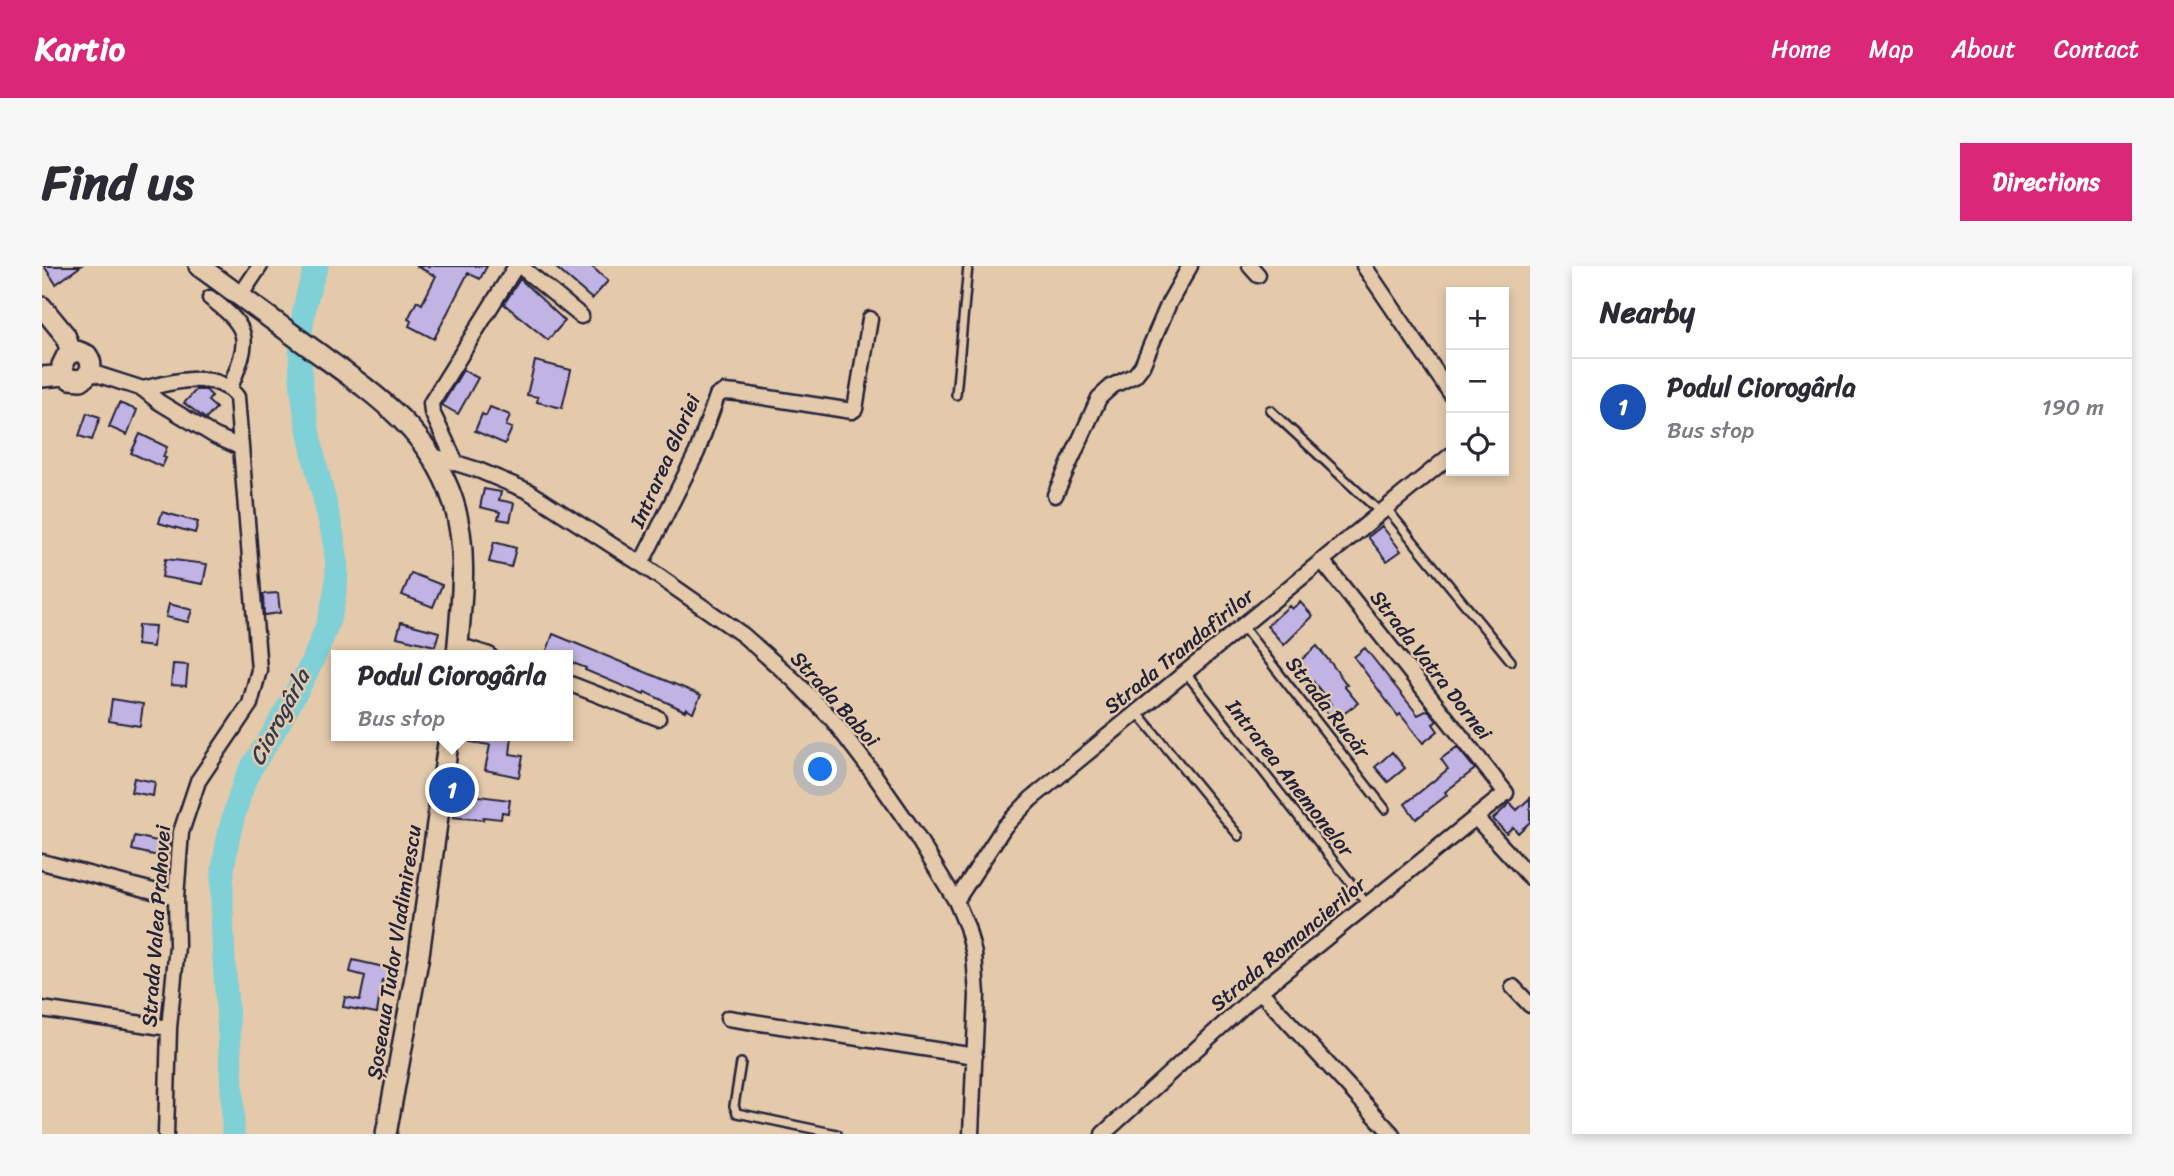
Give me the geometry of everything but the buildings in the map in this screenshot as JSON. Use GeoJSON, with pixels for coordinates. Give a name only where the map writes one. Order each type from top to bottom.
{"type":"FeatureCollection","features":[{"type":"Feature","properties":{"kind":"main road"},"geometry":{"type":"LineString","coordinates":[[199,266],[379,397],[409,425],[433,456],[444,475],[459,527],[462,570],[457,650]]}},
{"type":"Feature","properties":{"kind":"main road"},"geometry":{"type":"LineString","coordinates":[[42,307],[65,335],[71,352]]}},
{"type":"Feature","properties":{"kind":"main road"},"geometry":{"type":"LineString","coordinates":[[77,351],[87,355],[90,372],[81,380],[70,379],[65,375],[62,365],[66,355],[77,351]]}},
{"type":"Feature","properties":{"kind":"main road"},"geometry":{"type":"LineString","coordinates":[[42,377],[65,375]]}},
{"type":"Feature","properties":{"kind":"main road","name":"Șoseaua Tudor Vladimirescu"},"geometry":{"type":"LineString","coordinates":[[386,1134],[421,942],[448,741]]}},
{"type":"Feature","properties":{"kind":"street"},"geometry":{"type":"LineString","coordinates":[[242,298],[260,266]]}},
{"type":"Feature","properties":{"kind":"street"},"geometry":{"type":"LineString","coordinates":[[456,463],[432,412],[431,403],[518,266],[581,316]]}},
{"type":"Feature","properties":{"kind":"street"},"geometry":{"type":"LineString","coordinates":[[1055,495],[1099,398],[1112,386],[1135,375],[1142,366],[1169,303],[1190,266]]}},
{"type":"Feature","properties":{"kind":"street"},"geometry":{"type":"LineString","coordinates":[[1364,266],[1446,387]]}},
{"type":"Feature","properties":{"kind":"street"},"geometry":{"type":"LineString","coordinates":[[143,389],[208,380],[230,388],[242,358],[245,342],[241,327],[232,314],[210,298]]}},
{"type":"Feature","properties":{"kind":"street","name":"Intrarea Gloriei"},"geometry":{"type":"LineString","coordinates":[[641,564],[697,452],[717,396],[737,393],[855,410],[870,319]]}},
{"type":"Feature","properties":{"kind":"street"},"geometry":{"type":"LineString","coordinates":[[90,372],[143,389],[159,402],[215,436],[240,447]]}},
{"type":"Feature","properties":{"kind":"street","name":"Strada Valea Prahovei"},"geometry":{"type":"LineString","coordinates":[[166,1134],[169,1028],[177,946],[176,897],[181,832],[198,781],[250,704],[259,670],[237,397],[230,388]]}},
{"type":"Feature","properties":{"kind":"street","name":"Strada Baboi"},"geometry":{"type":"LineString","coordinates":[[433,456],[528,491],[641,564],[743,635],[795,681],[832,719],[907,822],[956,901],[967,927],[974,954],[977,995],[971,1134]]}},
{"type":"Feature","properties":{"kind":"street","name":"Strada Trandafirilor"},"geometry":{"type":"LineString","coordinates":[[956,901],[1004,827],[1031,799],[1446,459]]}},
{"type":"Feature","properties":{"kind":"street","name":"Strada Vatra Dornei"},"geometry":{"type":"LineString","coordinates":[[1323,562],[1506,793]]}},
{"type":"Feature","properties":{"kind":"street"},"geometry":{"type":"LineString","coordinates":[[573,685],[658,718]]}},
{"type":"Feature","properties":{"kind":"street","name":"Strada Romancierilor"},"geometry":{"type":"LineString","coordinates":[[1103,1134],[1260,992],[1506,793]]}},
{"type":"Feature","properties":{"kind":"street"},"geometry":{"type":"LineString","coordinates":[[1476,818],[1530,877]]}},
{"type":"Feature","properties":{"kind":"street"},"geometry":{"type":"LineString","coordinates":[[42,862],[176,897]]}},
{"type":"Feature","properties":{"kind":"street"},"geometry":{"type":"LineString","coordinates":[[1513,987],[1530,1005]]}},
{"type":"Feature","properties":{"kind":"street"},"geometry":{"type":"LineString","coordinates":[[1260,992],[1392,1134]]}},
{"type":"Feature","properties":{"kind":"street"},"geometry":{"type":"LineString","coordinates":[[42,1009],[169,1028]]}},
{"type":"Feature","properties":{"kind":"street"},"geometry":{"type":"LineString","coordinates":[[728,1018],[975,1056]]}},
{"type":"Feature","properties":{"kind":"lane"},"geometry":{"type":"LineString","coordinates":[[956,395],[968,266]]}},
{"type":"Feature","properties":{"kind":"lane"},"geometry":{"type":"LineString","coordinates":[[1270,410],[1384,511],[1511,661]]}},
{"type":"Feature","properties":{"kind":"lane","name":"Strada Rucăr"},"geometry":{"type":"LineString","coordinates":[[1243,627],[1385,809]]}},
{"type":"Feature","properties":{"kind":"lane","name":"Intrarea Anemonelor"},"geometry":{"type":"LineString","coordinates":[[1186,673],[1367,904]]}},
{"type":"Feature","properties":{"kind":"lane"},"geometry":{"type":"LineString","coordinates":[[1138,712],[1239,836]]}},
{"type":"Feature","properties":{"kind":"lane"},"geometry":{"type":"LineString","coordinates":[[741,1063],[734,1106],[737,1113],[837,1134]]}},
{"type":"Feature","properties":{"kind":"waterway","name":"Ciorogârla"},"geometry":{"type":"LineString","coordinates":[[233,1134],[232,1073],[222,921],[222,878],[226,850],[244,783],[318,649],[331,611],[337,581],[334,543],[310,437],[301,380],[302,323],[317,266]]}},
{"type":"Feature","properties":{"kind":"place","name":"Podul Ciorogârla"},"geometry":{"type":"Point","coordinates":[452,790]}}]}
